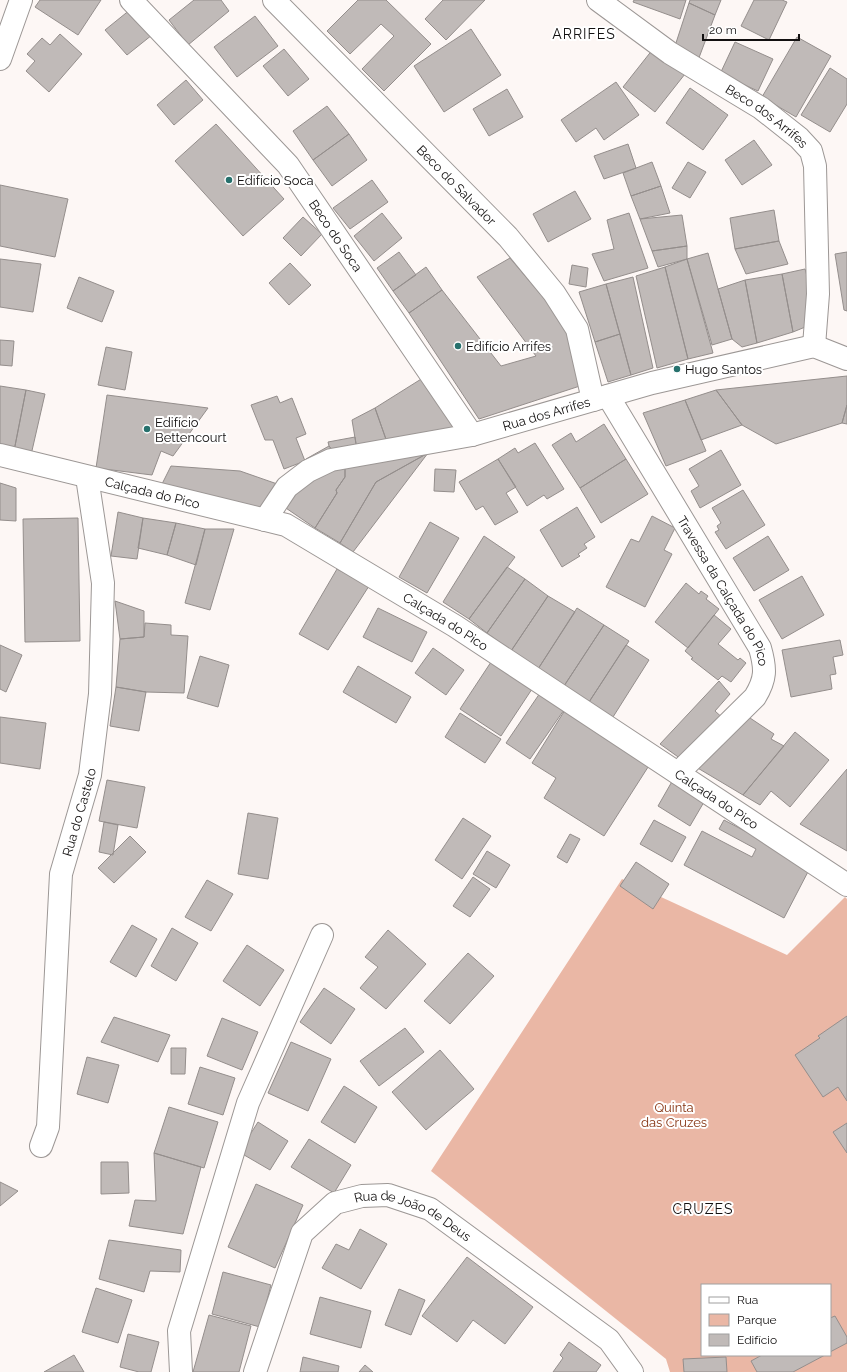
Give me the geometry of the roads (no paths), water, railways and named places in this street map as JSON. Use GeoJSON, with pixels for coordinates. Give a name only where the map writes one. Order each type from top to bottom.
{"type":"FeatureCollection","features":[{"type":"Feature","properties":{"kind":"street"},"geometry":{"type":"LineString","coordinates":[[0,59],[21,0]]}},
{"type":"Feature","properties":{"kind":"street","name":"Beco do Soca"},"geometry":{"type":"LineString","coordinates":[[131,0],[288,165],[472,435]]}},
{"type":"Feature","properties":{"kind":"street","name":"Beco do Salvador"},"geometry":{"type":"LineString","coordinates":[[274,0],[508,237],[554,293],[577,329],[600,398]]}},
{"type":"Feature","properties":{"kind":"street","name":"Beco dos Arrifes"},"geometry":{"type":"LineString","coordinates":[[598,0],[670,53],[761,108],[799,138],[811,151],[815,166],[818,294],[814,346]]}},
{"type":"Feature","properties":{"kind":"street"},"geometry":{"type":"LineString","coordinates":[[814,346],[847,359]]}},
{"type":"Feature","properties":{"kind":"street","name":"Rua dos Arrifes"},"geometry":{"type":"LineString","coordinates":[[265,520],[287,487],[308,471],[331,460],[472,435],[652,383],[814,346]]}},
{"type":"Feature","properties":{"kind":"street","name":"Travessa da Calçada do Pico"},"geometry":{"type":"LineString","coordinates":[[600,398],[760,648],[765,664],[763,683],[755,697],[678,773]]}},
{"type":"Feature","properties":{"kind":"street","name":"Calçada do Pico"},"geometry":{"type":"LineString","coordinates":[[0,455],[286,525],[415,601],[535,678],[847,885]]}},
{"type":"Feature","properties":{"kind":"street","name":"Rua do Castelo"},"geometry":{"type":"LineString","coordinates":[[41,1146],[48,1126],[61,874],[90,776],[100,694],[103,583],[87,477]]}},
{"type":"Feature","properties":{"kind":"street"},"geometry":{"type":"LineString","coordinates":[[181,1372],[179,1331],[248,1103],[322,935]]}},
{"type":"Feature","properties":{"kind":"street","name":"Rua de João de Deus"},"geometry":{"type":"LineString","coordinates":[[255,1372],[302,1233],[335,1203],[362,1196],[388,1195],[430,1209],[609,1340],[632,1372]]}},
{"type":"Feature","properties":{"kind":"place","name":"Edifício Soca"},"geometry":{"type":"Point","coordinates":[229,180]}},
{"type":"Feature","properties":{"kind":"place","name":"Edifício Arrifes"},"geometry":{"type":"Point","coordinates":[458,346]}},
{"type":"Feature","properties":{"kind":"place","name":"Hugo Santos"},"geometry":{"type":"Point","coordinates":[677,369]}},
{"type":"Feature","properties":{"kind":"place","name":"Edifício Bettencourt"},"geometry":{"type":"Point","coordinates":[147,429]}},
{"type":"Feature","properties":{"kind":"district","name":"ARRIFES"},"geometry":{"type":"Point","coordinates":[584,34]}},
{"type":"Feature","properties":{"kind":"district","name":"CRUZES"},"geometry":{"type":"Point","coordinates":[703,1209]}},
{"type":"Feature","properties":{"kind":"park label","name":"Quinta das Cruzes"},"geometry":{"type":"Point","coordinates":[674,1114]}}]}
